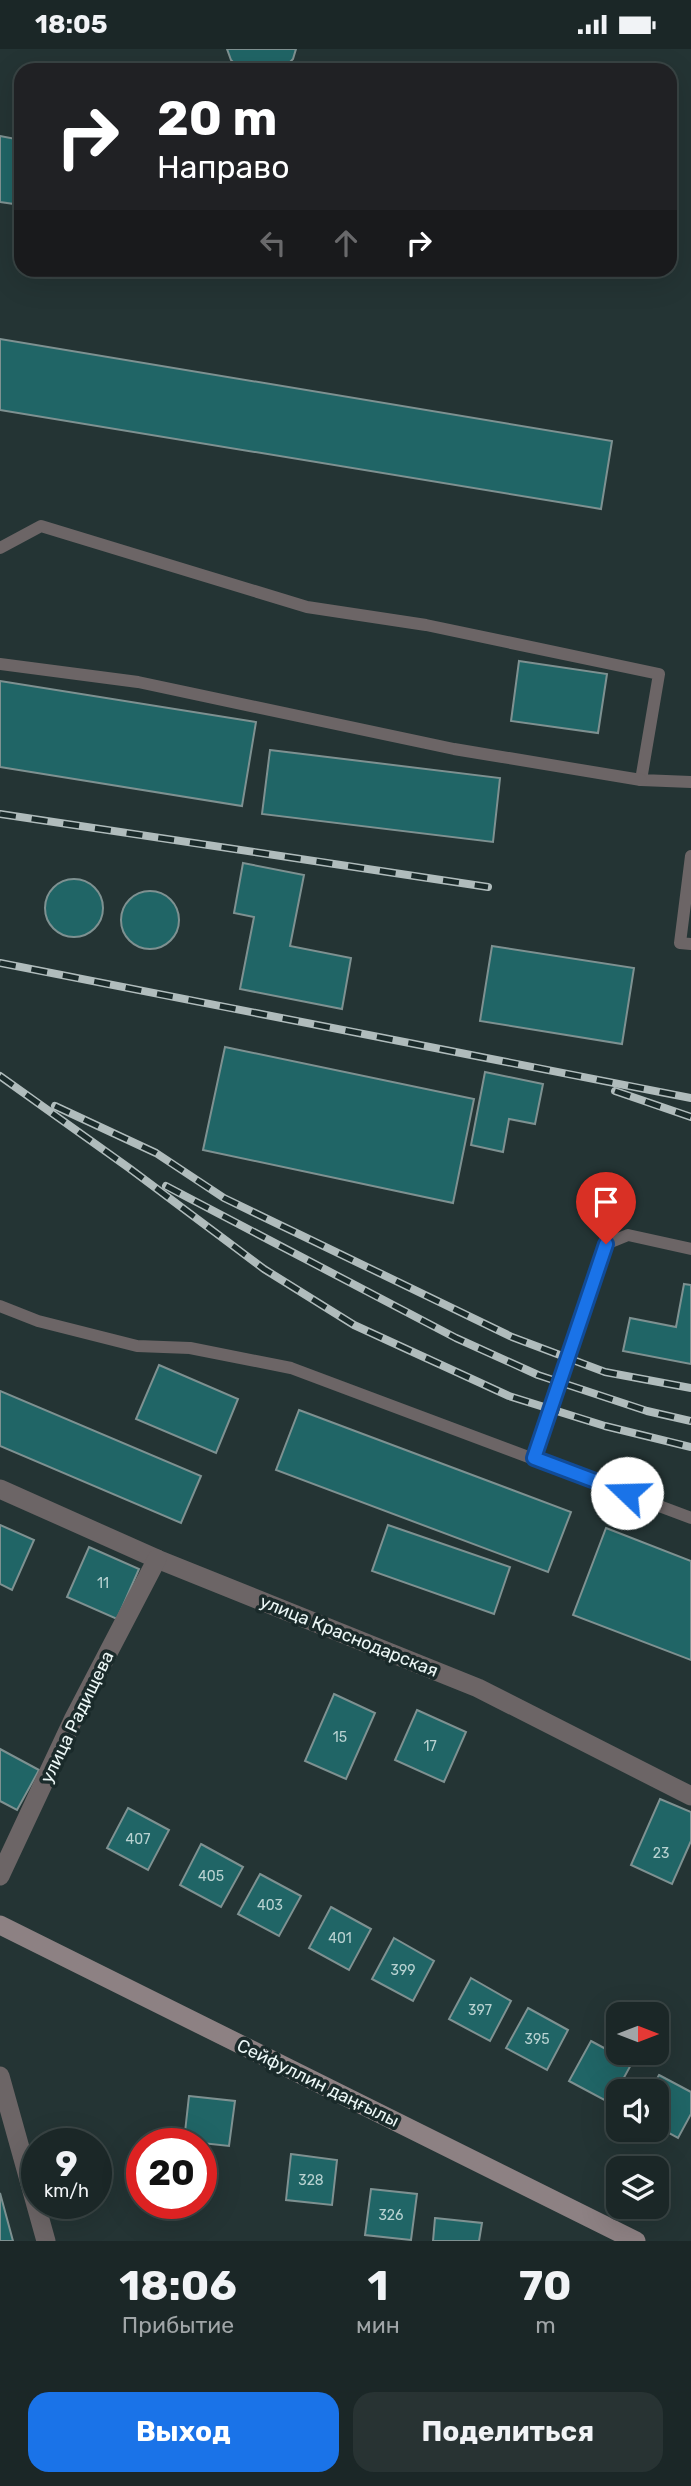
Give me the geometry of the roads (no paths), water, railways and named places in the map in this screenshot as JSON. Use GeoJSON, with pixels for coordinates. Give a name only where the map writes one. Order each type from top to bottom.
{"type":"FeatureCollection","features":[{"type":"Feature","properties":{"kind":"main road","name":"Сейфуллин даңғылы"},"geometry":{"type":"LineString","coordinates":[[0,1925],[636,2241]]}},
{"type":"Feature","properties":{"kind":"street","name":"улица Краснодарская"},"geometry":{"type":"LineString","coordinates":[[0,1489],[157,1559],[478,1688],[691,1796]]}},
{"type":"Feature","properties":{"kind":"street","name":"улица Радищева"},"geometry":{"type":"LineString","coordinates":[[0,1876],[73,1720],[157,1559]]}},
{"type":"Feature","properties":{"kind":"street"},"geometry":{"type":"LineString","coordinates":[[0,2076],[46,2241]]}},
{"type":"Feature","properties":{"kind":"lane"},"geometry":{"type":"LineString","coordinates":[[0,548],[41,526],[307,607],[426,625],[659,674],[641,779]]}},
{"type":"Feature","properties":{"kind":"lane"},"geometry":{"type":"LineString","coordinates":[[0,664],[138,683],[454,750],[641,779],[691,782]]}},
{"type":"Feature","properties":{"kind":"lane"},"geometry":{"type":"LineString","coordinates":[[691,856],[680,943],[691,944]]}},
{"type":"Feature","properties":{"kind":"lane"},"geometry":{"type":"LineString","coordinates":[[534,1458],[606,1244],[628,1234],[691,1249]]}},
{"type":"Feature","properties":{"kind":"lane"},"geometry":{"type":"LineString","coordinates":[[0,1306],[38,1321],[137,1346],[190,1348],[291,1368],[691,1518]]}},
{"type":"Feature","properties":{"kind":"railway"},"geometry":{"type":"LineString","coordinates":[[0,814],[488,887]]}},
{"type":"Feature","properties":{"kind":"railway"},"geometry":{"type":"LineString","coordinates":[[0,963],[691,1098]]}},
{"type":"Feature","properties":{"kind":"railway"},"geometry":{"type":"LineString","coordinates":[[0,1076],[264,1269],[354,1325],[509,1396],[605,1426],[691,1447]]}},
{"type":"Feature","properties":{"kind":"railway"},"geometry":{"type":"LineString","coordinates":[[615,1091],[691,1117]]}},
{"type":"Feature","properties":{"kind":"railway"},"geometry":{"type":"LineString","coordinates":[[55,1106],[156,1153],[224,1198],[512,1337],[605,1372],[691,1388]]}},
{"type":"Feature","properties":{"kind":"railway"},"geometry":{"type":"LineString","coordinates":[[166,1186],[456,1338],[538,1375],[647,1411],[691,1421]]}}]}
